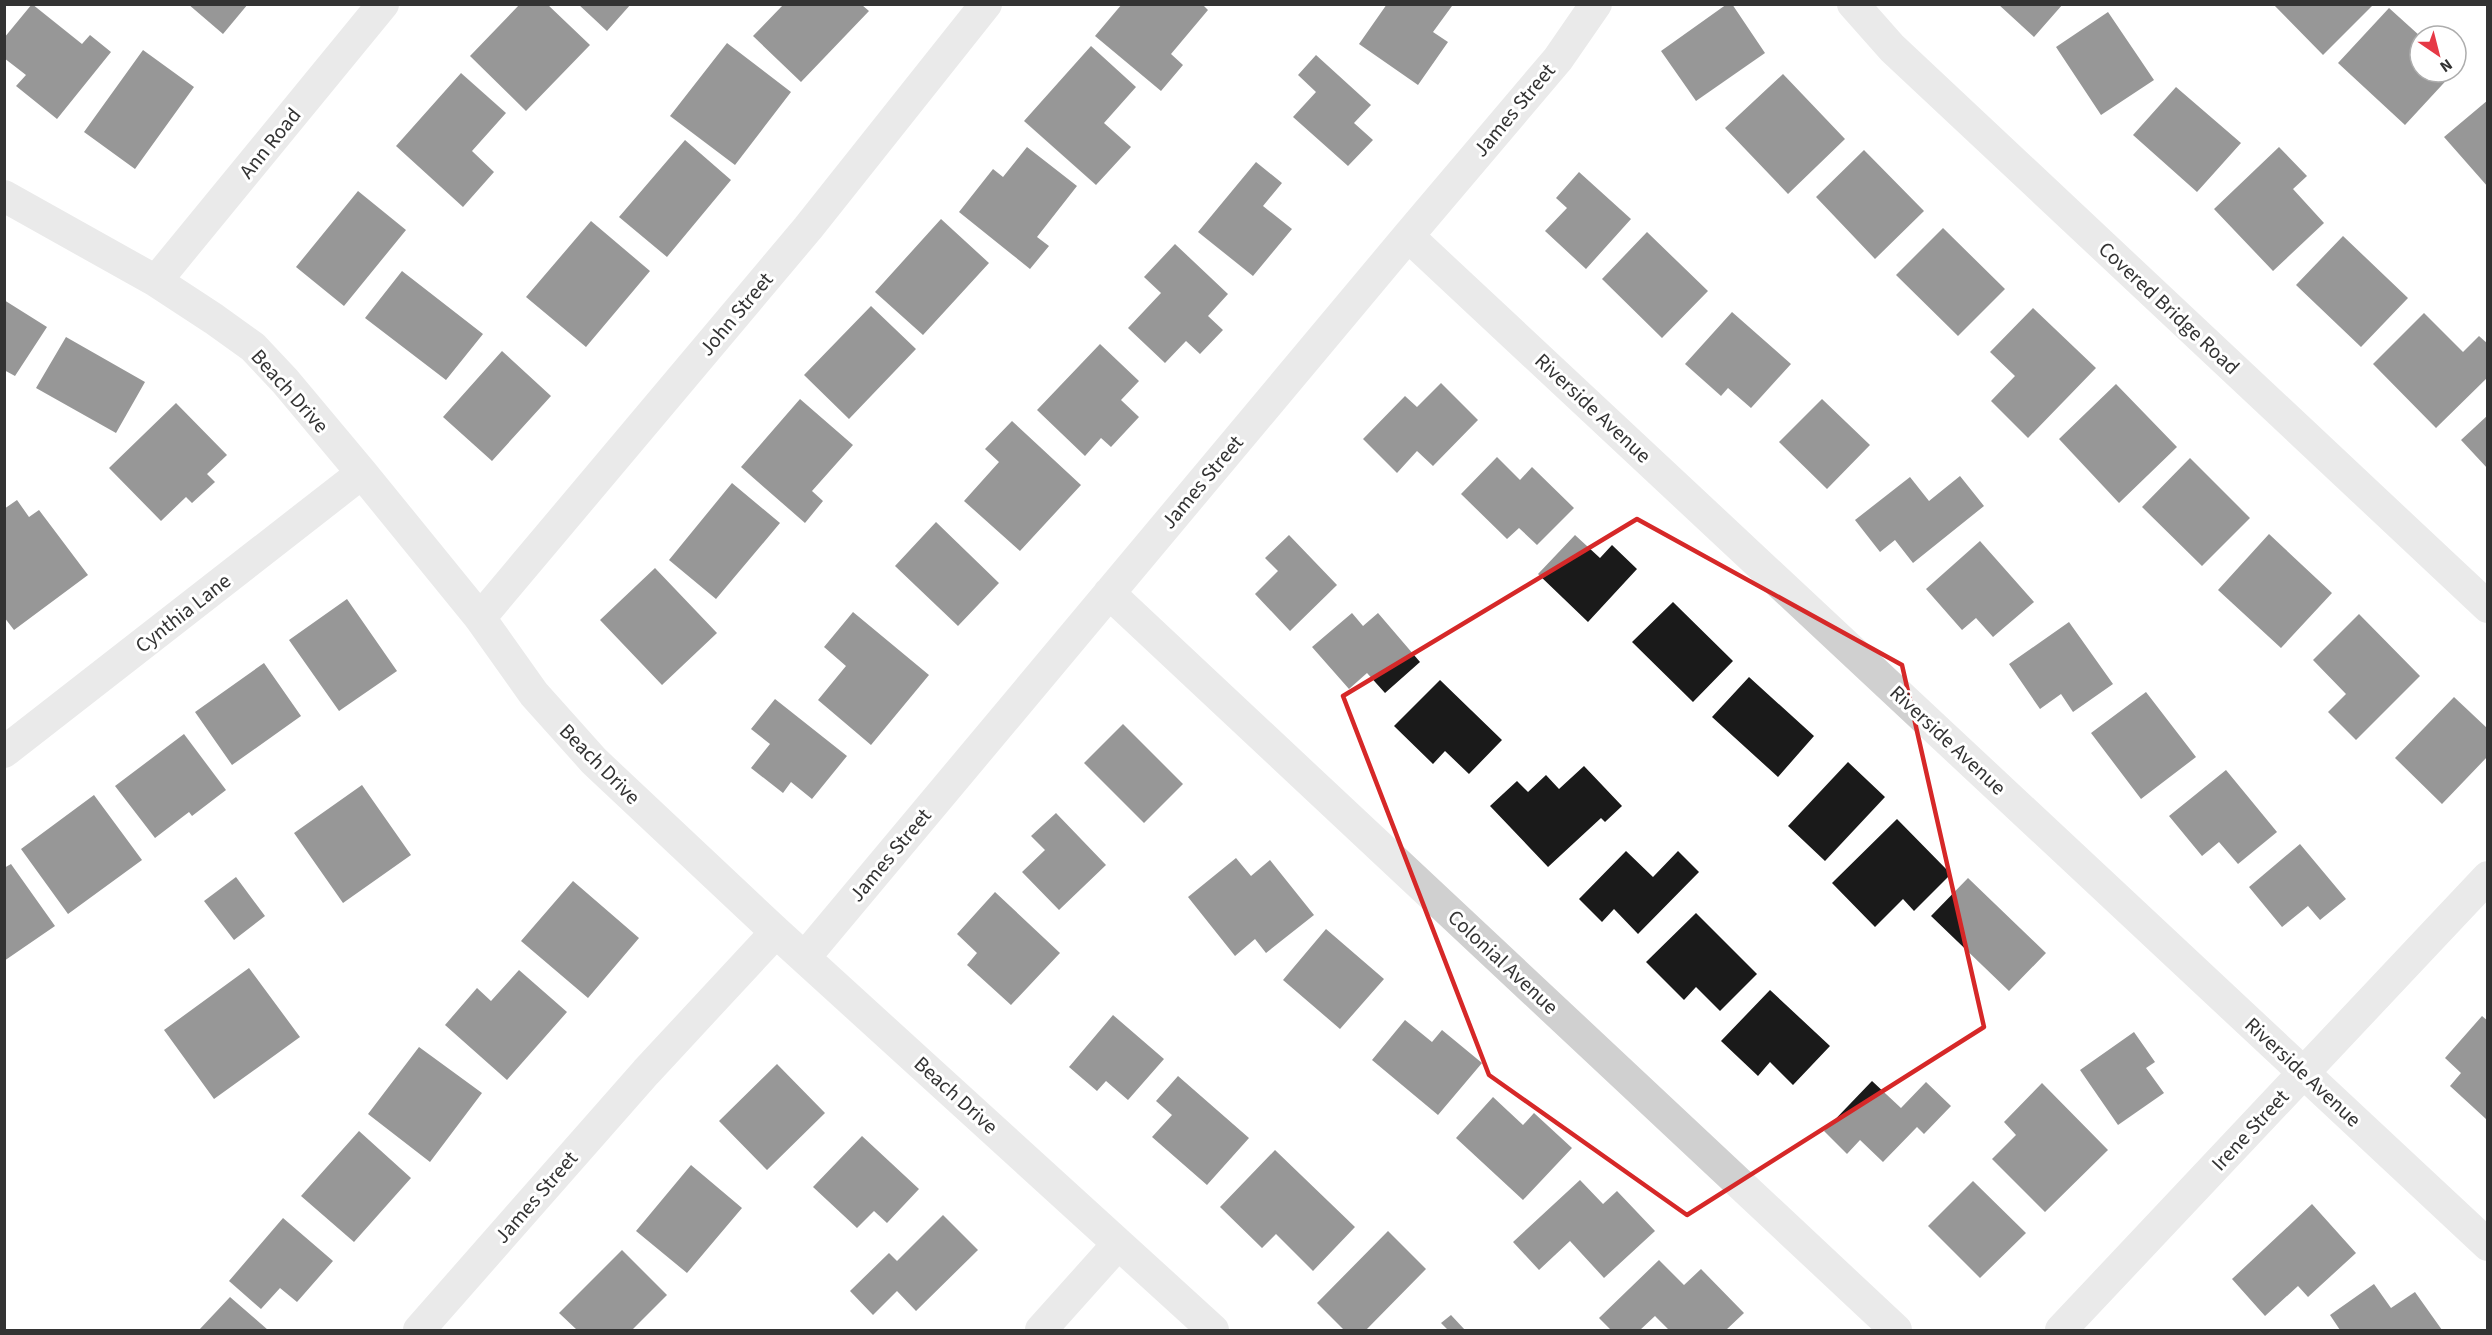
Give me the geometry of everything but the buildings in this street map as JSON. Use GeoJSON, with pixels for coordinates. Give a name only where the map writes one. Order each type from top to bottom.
{"type":"FeatureCollection","features":[{"type":"Feature","properties":{"kind":"street","name":"Ann Road"},"geometry":{"type":"LineString","coordinates":[[156,281],[383,4]]}},
{"type":"Feature","properties":{"kind":"street","name":"John Street"},"geometry":{"type":"LineString","coordinates":[[480,618],[808,228],[986,4]]}},
{"type":"Feature","properties":{"kind":"street","name":"James Street"},"geometry":{"type":"LineString","coordinates":[[805,957],[1407,236],[1558,59],[1596,4]]}},
{"type":"Feature","properties":{"kind":"street","name":"Covered Bridge Road"},"geometry":{"type":"LineString","coordinates":[[1853,4],[1892,48],[2487,607]]}},
{"type":"Feature","properties":{"kind":"street","name":"Beach Drive"},"geometry":{"type":"LineString","coordinates":[[4,196],[156,281],[253,347],[285,381],[362,473],[480,618],[534,694],[594,761],[776,932],[1213,1330]]}},
{"type":"Feature","properties":{"kind":"street","name":"Riverside Avenue"},"geometry":{"type":"LineString","coordinates":[[1407,236],[2487,1245]]}},
{"type":"Feature","properties":{"kind":"street","name":"Cynthia Lane"},"geometry":{"type":"LineString","coordinates":[[4,752],[362,473]]}},
{"type":"Feature","properties":{"kind":"street","name":"Colonial Avenue"},"geometry":{"type":"LineString","coordinates":[[1109,593],[1896,1330]]}},
{"type":"Feature","properties":{"kind":"street","name":"Irene Street"},"geometry":{"type":"LineString","coordinates":[[2061,1330],[2487,878]]}},
{"type":"Feature","properties":{"kind":"street","name":"James Street"},"geometry":{"type":"LineString","coordinates":[[419,1330],[646,1072],[776,932]]}},
{"type":"Feature","properties":{"kind":"street"},"geometry":{"type":"LineString","coordinates":[[1041,1330],[1118,1244]]}},
{"type":"Feature","properties":{"kind":"highlighted area"},"geometry":{"type":"Polygon","coordinates":[[[1637,519],[1902,665],[1984,1027],[1687,1215],[1489,1075],[1343,696],[1637,519]]]}}]}
